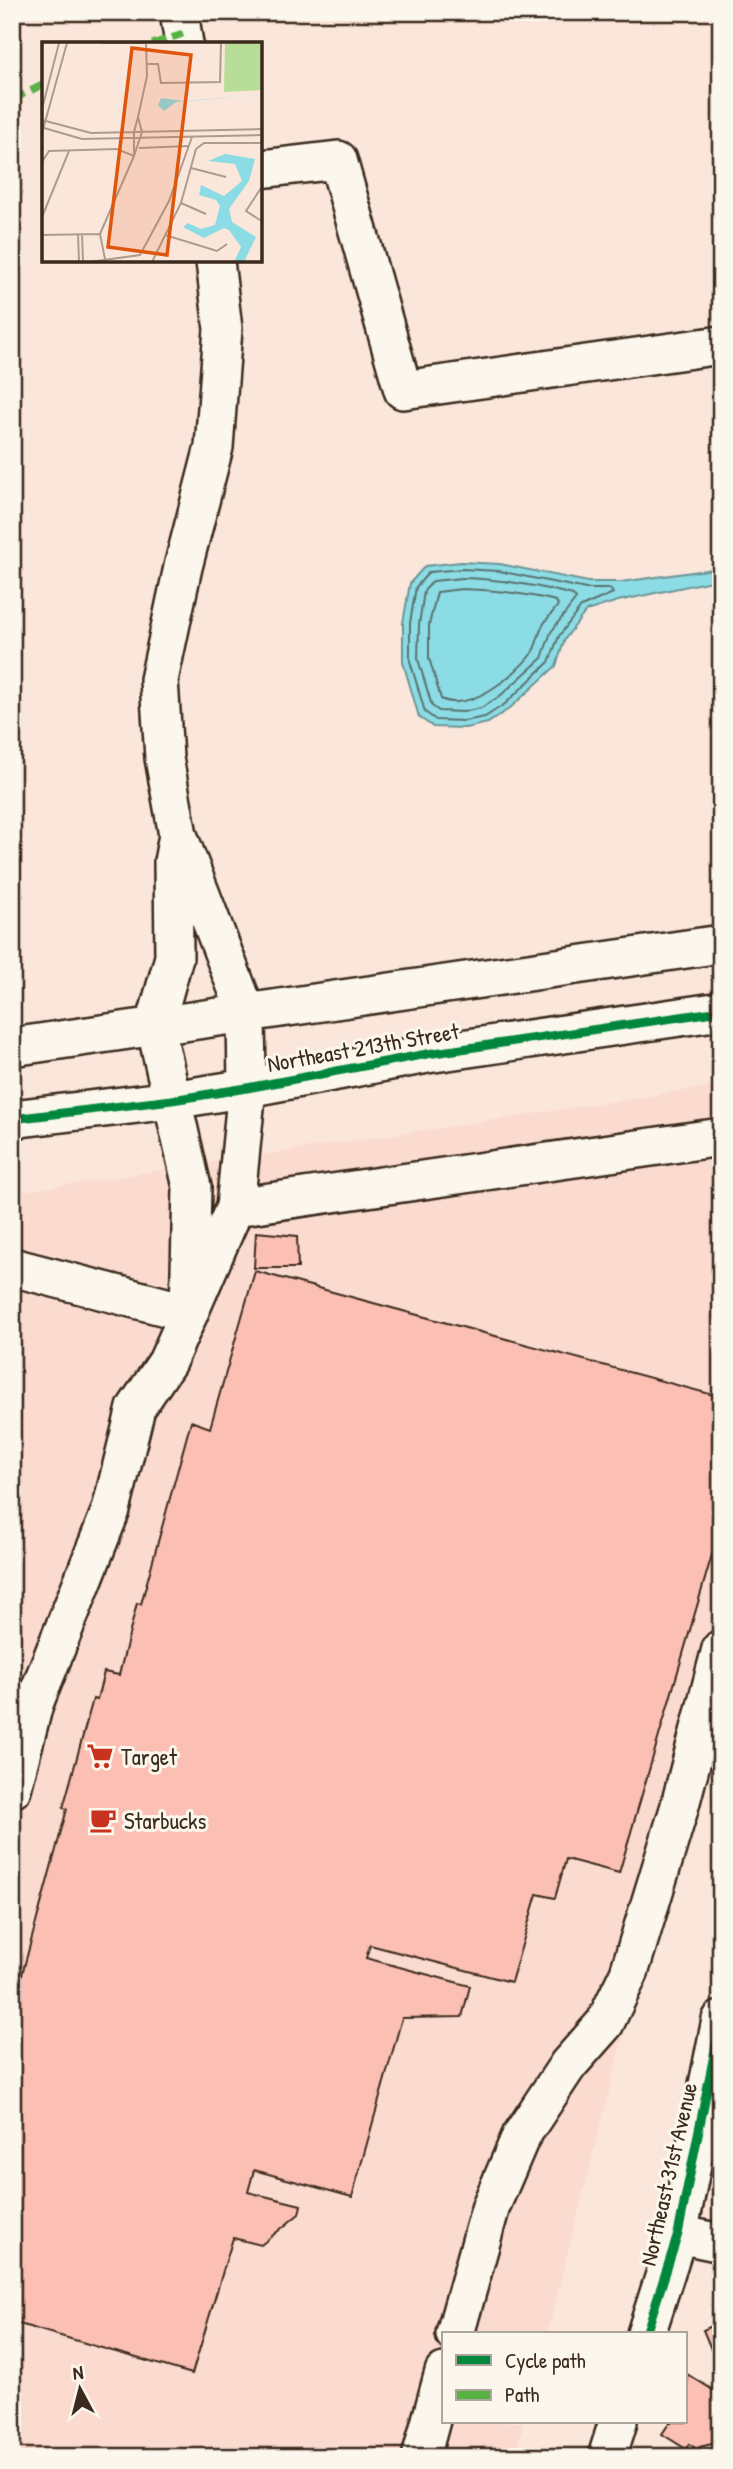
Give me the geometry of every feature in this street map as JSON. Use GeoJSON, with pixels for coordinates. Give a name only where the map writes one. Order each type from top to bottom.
{"type":"FeatureCollection","features":[{"type":"Feature","properties":{"kind":"street"},"geometry":{"type":"LineString","coordinates":[[179,12],[184,42]]}},
{"type":"Feature","properties":{"kind":"street"},"geometry":{"type":"LineString","coordinates":[[262,169],[338,160],[403,390],[721,345]]}},
{"type":"Feature","properties":{"kind":"street"},"geometry":{"type":"LineString","coordinates":[[12,1789],[34,1704],[111,1510],[136,1408],[167,1362],[236,1207],[247,1088],[246,1012],[190,859],[178,835],[164,758],[159,680],[183,568],[214,447],[223,329],[215,262]]}},
{"type":"Feature","properties":{"kind":"street"},"geometry":{"type":"LineString","coordinates":[[178,835],[173,862],[174,957],[155,1025],[192,1187],[188,1313]]}},
{"type":"Feature","properties":{"kind":"street"},"geometry":{"type":"LineString","coordinates":[[12,1047],[721,944]]}},
{"type":"Feature","properties":{"kind":"street","name":"Northeast 213th Street"},"geometry":{"type":"LineString","coordinates":[[12,1119],[172,1100],[427,1054],[721,1011]]}},
{"type":"Feature","properties":{"kind":"street"},"geometry":{"type":"LineString","coordinates":[[236,1207],[721,1137]]}},
{"type":"Feature","properties":{"kind":"street"},"geometry":{"type":"LineString","coordinates":[[12,1267],[188,1313]]}},
{"type":"Feature","properties":{"kind":"street"},"geometry":{"type":"LineString","coordinates":[[456,2332],[491,2206],[521,2136],[568,2065],[605,2023],[629,1973],[679,1809],[721,1649]]}},
{"type":"Feature","properties":{"kind":"street","name":"Northeast 31st Avenue"},"geometry":{"type":"LineString","coordinates":[[647,2332],[678,2234],[721,2020]]}},
{"type":"Feature","properties":{"kind":"street"},"geometry":{"type":"LineString","coordinates":[[678,2234],[721,2243]]}},
{"type":"Feature","properties":{"kind":"street"},"geometry":{"type":"LineString","coordinates":[[421,2457],[442,2379]]}},
{"type":"Feature","properties":{"kind":"street"},"geometry":{"type":"LineString","coordinates":[[607,2457],[617,2424]]}},
{"type":"Feature","properties":{"kind":"shaded area"},"geometry":{"type":"Polygon","coordinates":[[[721,1085],[721,1653],[548,2332],[442,2332],[442,2424],[523,2424],[515,2457],[12,2457],[12,1193],[721,1085]]]}},
{"type":"Feature","properties":{"kind":"water"},"geometry":{"type":"Polygon","coordinates":[[[461,562],[500,564],[588,582],[621,582],[721,568],[721,579],[618,601],[586,611],[565,639],[556,666],[509,709],[488,723],[465,728],[433,727],[419,717],[403,662],[403,623],[410,583],[425,566],[461,562]]]}},
{"type":"Feature","properties":{"kind":"building"},"geometry":{"type":"Polygon","coordinates":[[[256,1232],[297,1236],[298,1268],[254,1268],[256,1232]]]}},
{"type":"Feature","properties":{"kind":"building"},"geometry":{"type":"Polygon","coordinates":[[[255,1271],[721,1397],[721,1524],[619,1873],[566,1859],[555,1898],[537,1894],[511,1982],[370,1945],[366,1958],[470,1986],[462,2017],[402,2018],[352,2197],[254,2170],[248,2192],[301,2205],[299,2214],[261,2245],[233,2238],[192,2374],[12,2322],[12,2011],[67,1809],[63,1808],[93,1699],[97,1700],[104,1672],[119,1675],[137,1603],[141,1604],[191,1421],[210,1428],[255,1271]]]}},
{"type":"Feature","properties":{"kind":"building"},"geometry":{"type":"Polygon","coordinates":[[[721,2322],[721,2373],[703,2330],[721,2322]]]}},
{"type":"Feature","properties":{"kind":"building"},"geometry":{"type":"Polygon","coordinates":[[[688,2375],[721,2395],[721,2436],[716,2443],[698,2450],[689,2444],[686,2449],[662,2434],[669,2424],[688,2424],[688,2375]]]}},
{"type":"Feature","properties":{"kind":"marked path"},"geometry":{"type":"LineString","coordinates":[[158,42],[183,34]]}},
{"type":"Feature","properties":{"kind":"marked path"},"geometry":{"type":"LineString","coordinates":[[12,100],[42,85]]}},
{"type":"Feature","properties":{"kind":"marked path"},"geometry":{"type":"LineString","coordinates":[[12,896],[23,894]]}},
{"type":"Feature","properties":{"kind":"cycle path"},"geometry":{"type":"LineString","coordinates":[[12,1119],[172,1100],[427,1054],[721,1011]]}},
{"type":"Feature","properties":{"kind":"cycle path"},"geometry":{"type":"LineString","coordinates":[[647,2332],[678,2234],[721,2020]]}},
{"type":"Feature","properties":{"kind":"place","name":"Target"},"geometry":{"type":"Point","coordinates":[100,1756]}},
{"type":"Feature","properties":{"kind":"place","name":"Starbucks"},"geometry":{"type":"Point","coordinates":[103,1820]}}]}
